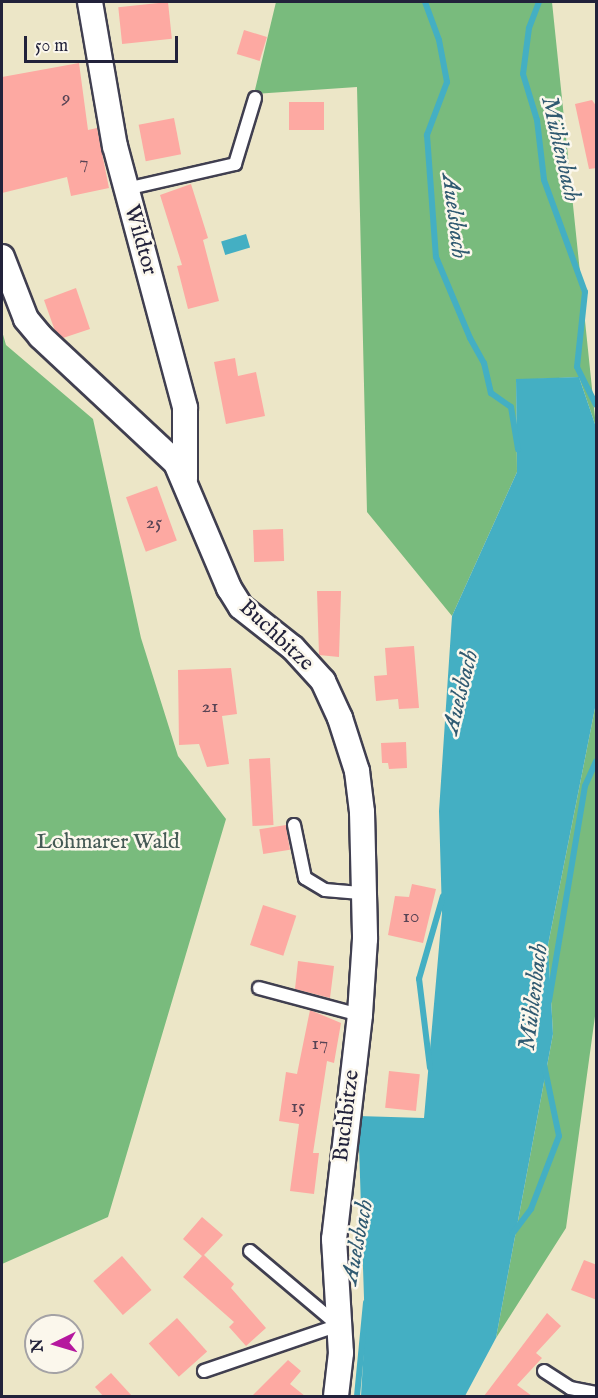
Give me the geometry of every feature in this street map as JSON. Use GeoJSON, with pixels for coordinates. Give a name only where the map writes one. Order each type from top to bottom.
{"type":"FeatureCollection","features":[{"type":"Feature","properties":{"kind":"street","name":"Wildtor"},"geometry":{"type":"LineString","coordinates":[[90,2],[126,189],[185,408],[185,479]]}},
{"type":"Feature","properties":{"kind":"street","name":"Buchbitze"},"geometry":{"type":"LineString","coordinates":[[2,257],[26,319],[41,337],[176,463],[185,479],[229,588],[241,607],[293,648],[323,681],[340,718],[357,771],[363,812],[360,1015],[334,1239],[341,1353],[336,1396]]}},
{"type":"Feature","properties":{"kind":"lane"},"geometry":{"type":"LineString","coordinates":[[126,189],[235,164],[255,98]]}},
{"type":"Feature","properties":{"kind":"lane"},"geometry":{"type":"LineString","coordinates":[[294,825],[305,878],[325,890],[363,893]]}},
{"type":"Feature","properties":{"kind":"lane"},"geometry":{"type":"LineString","coordinates":[[259,988],[360,1015]]}},
{"type":"Feature","properties":{"kind":"lane"},"geometry":{"type":"LineString","coordinates":[[250,1251],[339,1325]]}},
{"type":"Feature","properties":{"kind":"lane"},"geometry":{"type":"LineString","coordinates":[[204,1371],[339,1325]]}},
{"type":"Feature","properties":{"kind":"lane"},"geometry":{"type":"LineString","coordinates":[[544,1371],[570,1389],[597,1393]]}},
{"type":"Feature","properties":{"kind":"green space"},"geometry":{"type":"Polygon","coordinates":[[[276,2],[552,2],[596,427],[579,377],[516,380],[517,472],[452,616],[367,512],[357,87],[254,94],[276,2]]]}},
{"type":"Feature","properties":{"kind":"green space","name":"Lohmarer Wald"},"geometry":{"type":"Polygon","coordinates":[[[2,331],[6,345],[93,419],[141,638],[178,756],[226,819],[108,1217],[2,1264],[2,331]]]}},
{"type":"Feature","properties":{"kind":"green space"},"geometry":{"type":"Polygon","coordinates":[[[596,703],[596,1009],[566,1228],[496,1338],[553,1034],[548,945],[596,703]]]}},
{"type":"Feature","properties":{"kind":"water"},"geometry":{"type":"Polygon","coordinates":[[[246,234],[250,247],[225,255],[221,242],[246,234]]]}},
{"type":"Feature","properties":{"kind":"water"},"geometry":{"type":"Polygon","coordinates":[[[579,377],[596,427],[596,703],[548,945],[553,1034],[496,1338],[465,1396],[361,1396],[365,1328],[358,1116],[424,1118],[442,913],[439,811],[452,616],[517,472],[516,379],[579,377]]]}},
{"type":"Feature","properties":{"kind":"building"},"geometry":{"type":"Polygon","coordinates":[[[168,2],[172,39],[122,44],[118,7],[168,2]]]}},
{"type":"Feature","properties":{"kind":"building"},"geometry":{"type":"Polygon","coordinates":[[[244,30],[267,37],[260,61],[237,54],[244,30]]]}},
{"type":"Feature","properties":{"kind":"building"},"geometry":{"type":"Polygon","coordinates":[[[79,63],[88,130],[97,128],[109,188],[71,196],[67,177],[2,193],[2,77],[79,63]]]}},
{"type":"Feature","properties":{"kind":"building"},"geometry":{"type":"Polygon","coordinates":[[[592,100],[597,107],[597,168],[589,169],[575,104],[592,100]]]}},
{"type":"Feature","properties":{"kind":"building"},"geometry":{"type":"Polygon","coordinates":[[[289,102],[324,102],[324,130],[289,130],[289,102]]]}},
{"type":"Feature","properties":{"kind":"building"},"geometry":{"type":"Polygon","coordinates":[[[174,118],[181,154],[146,161],[139,125],[174,118]]]}},
{"type":"Feature","properties":{"kind":"building"},"geometry":{"type":"Polygon","coordinates":[[[191,184],[208,238],[203,240],[219,301],[188,309],[177,266],[182,265],[160,195],[191,184]]]}},
{"type":"Feature","properties":{"kind":"building"},"geometry":{"type":"Polygon","coordinates":[[[76,288],[90,329],[63,338],[55,331],[44,300],[76,288]]]}},
{"type":"Feature","properties":{"kind":"building"},"geometry":{"type":"Polygon","coordinates":[[[235,358],[238,376],[256,372],[265,416],[226,424],[214,362],[235,358]]]}},
{"type":"Feature","properties":{"kind":"building"},"geometry":{"type":"Polygon","coordinates":[[[157,486],[177,541],[146,552],[126,497],[157,486]]]}},
{"type":"Feature","properties":{"kind":"building"},"geometry":{"type":"Polygon","coordinates":[[[283,529],[284,561],[254,562],[253,530],[283,529]]]}},
{"type":"Feature","properties":{"kind":"building"},"geometry":{"type":"Polygon","coordinates":[[[317,591],[341,591],[339,657],[319,655],[317,591]]]}},
{"type":"Feature","properties":{"kind":"building"},"geometry":{"type":"Polygon","coordinates":[[[414,646],[419,708],[399,709],[398,699],[376,701],[374,676],[387,675],[385,648],[414,646]]]}},
{"type":"Feature","properties":{"kind":"building"},"geometry":{"type":"Polygon","coordinates":[[[231,668],[237,714],[222,716],[229,764],[207,767],[199,744],[179,745],[178,670],[231,668]]]}},
{"type":"Feature","properties":{"kind":"building"},"geometry":{"type":"Polygon","coordinates":[[[406,742],[407,768],[389,769],[388,763],[382,763],[381,743],[406,742]]]}},
{"type":"Feature","properties":{"kind":"building"},"geometry":{"type":"Polygon","coordinates":[[[270,758],[274,825],[253,826],[249,759],[270,758]]]}},
{"type":"Feature","properties":{"kind":"building"},"geometry":{"type":"Polygon","coordinates":[[[286,825],[290,850],[263,854],[259,829],[286,825]]]}},
{"type":"Feature","properties":{"kind":"building"},"geometry":{"type":"Polygon","coordinates":[[[412,884],[436,889],[423,943],[388,935],[395,896],[409,897],[412,884]]]}},
{"type":"Feature","properties":{"kind":"building"},"geometry":{"type":"Polygon","coordinates":[[[263,905],[296,916],[283,956],[250,945],[263,905]]]}},
{"type":"Feature","properties":{"kind":"building"},"geometry":{"type":"Polygon","coordinates":[[[298,961],[334,966],[330,998],[295,989],[298,961]]]}},
{"type":"Feature","properties":{"kind":"building"},"geometry":{"type":"Polygon","coordinates":[[[310,1010],[341,1023],[334,1063],[327,1061],[313,1153],[319,1153],[314,1194],[290,1191],[299,1124],[279,1121],[286,1072],[297,1074],[310,1010]]]}},
{"type":"Feature","properties":{"kind":"building"},"geometry":{"type":"Polygon","coordinates":[[[389,1071],[420,1074],[416,1111],[385,1108],[389,1071]]]}},
{"type":"Feature","properties":{"kind":"building"},"geometry":{"type":"Polygon","coordinates":[[[202,1217],[223,1235],[204,1255],[234,1284],[231,1288],[266,1328],[246,1346],[229,1327],[234,1322],[183,1277],[202,1256],[183,1239],[202,1217]]]}},
{"type":"Feature","properties":{"kind":"building"},"geometry":{"type":"Polygon","coordinates":[[[122,1256],[152,1290],[123,1315],[93,1281],[122,1256]]]}},
{"type":"Feature","properties":{"kind":"building"},"geometry":{"type":"Polygon","coordinates":[[[584,1260],[597,1265],[597,1300],[571,1290],[584,1260]]]}},
{"type":"Feature","properties":{"kind":"building"},"geometry":{"type":"Polygon","coordinates":[[[547,1313],[561,1326],[536,1353],[542,1358],[517,1385],[532,1396],[484,1396],[547,1313]]]}},
{"type":"Feature","properties":{"kind":"building"},"geometry":{"type":"Polygon","coordinates":[[[177,1318],[207,1351],[179,1377],[149,1343],[177,1318]]]}},
{"type":"Feature","properties":{"kind":"building"},"geometry":{"type":"Polygon","coordinates":[[[288,1360],[301,1371],[290,1384],[305,1396],[252,1396],[288,1360]]]}},
{"type":"Feature","properties":{"kind":"building"},"geometry":{"type":"Polygon","coordinates":[[[111,1373],[132,1396],[103,1396],[95,1387],[111,1373]]]}},
{"type":"Feature","properties":{"kind":"waterway","name":"Auelsbach"},"geometry":{"type":"LineString","coordinates":[[425,2],[439,40],[447,82],[427,135],[436,257],[470,338],[484,363],[491,393],[511,407],[518,449]]}},
{"type":"Feature","properties":{"kind":"waterway","name":"Mühlenbach"},"geometry":{"type":"LineString","coordinates":[[539,2],[529,28],[523,74],[537,120],[544,180],[585,292],[577,367],[596,405]]}},
{"type":"Feature","properties":{"kind":"waterway","name":"Mühlenbach"},"geometry":{"type":"LineString","coordinates":[[549,1001],[585,786],[596,761]]}},
{"type":"Feature","properties":{"kind":"waterway","name":"Auelsbach"},"geometry":{"type":"LineString","coordinates":[[430,1068],[419,979],[443,896]]}},
{"type":"Feature","properties":{"kind":"waterway","name":"Mühlenbach"},"geometry":{"type":"LineString","coordinates":[[513,1233],[531,1209],[559,1136],[544,1064]]}},
{"type":"Feature","properties":{"kind":"waterway","name":"Auelsbach"},"geometry":{"type":"LineString","coordinates":[[357,1396],[366,1302]]}}]}
